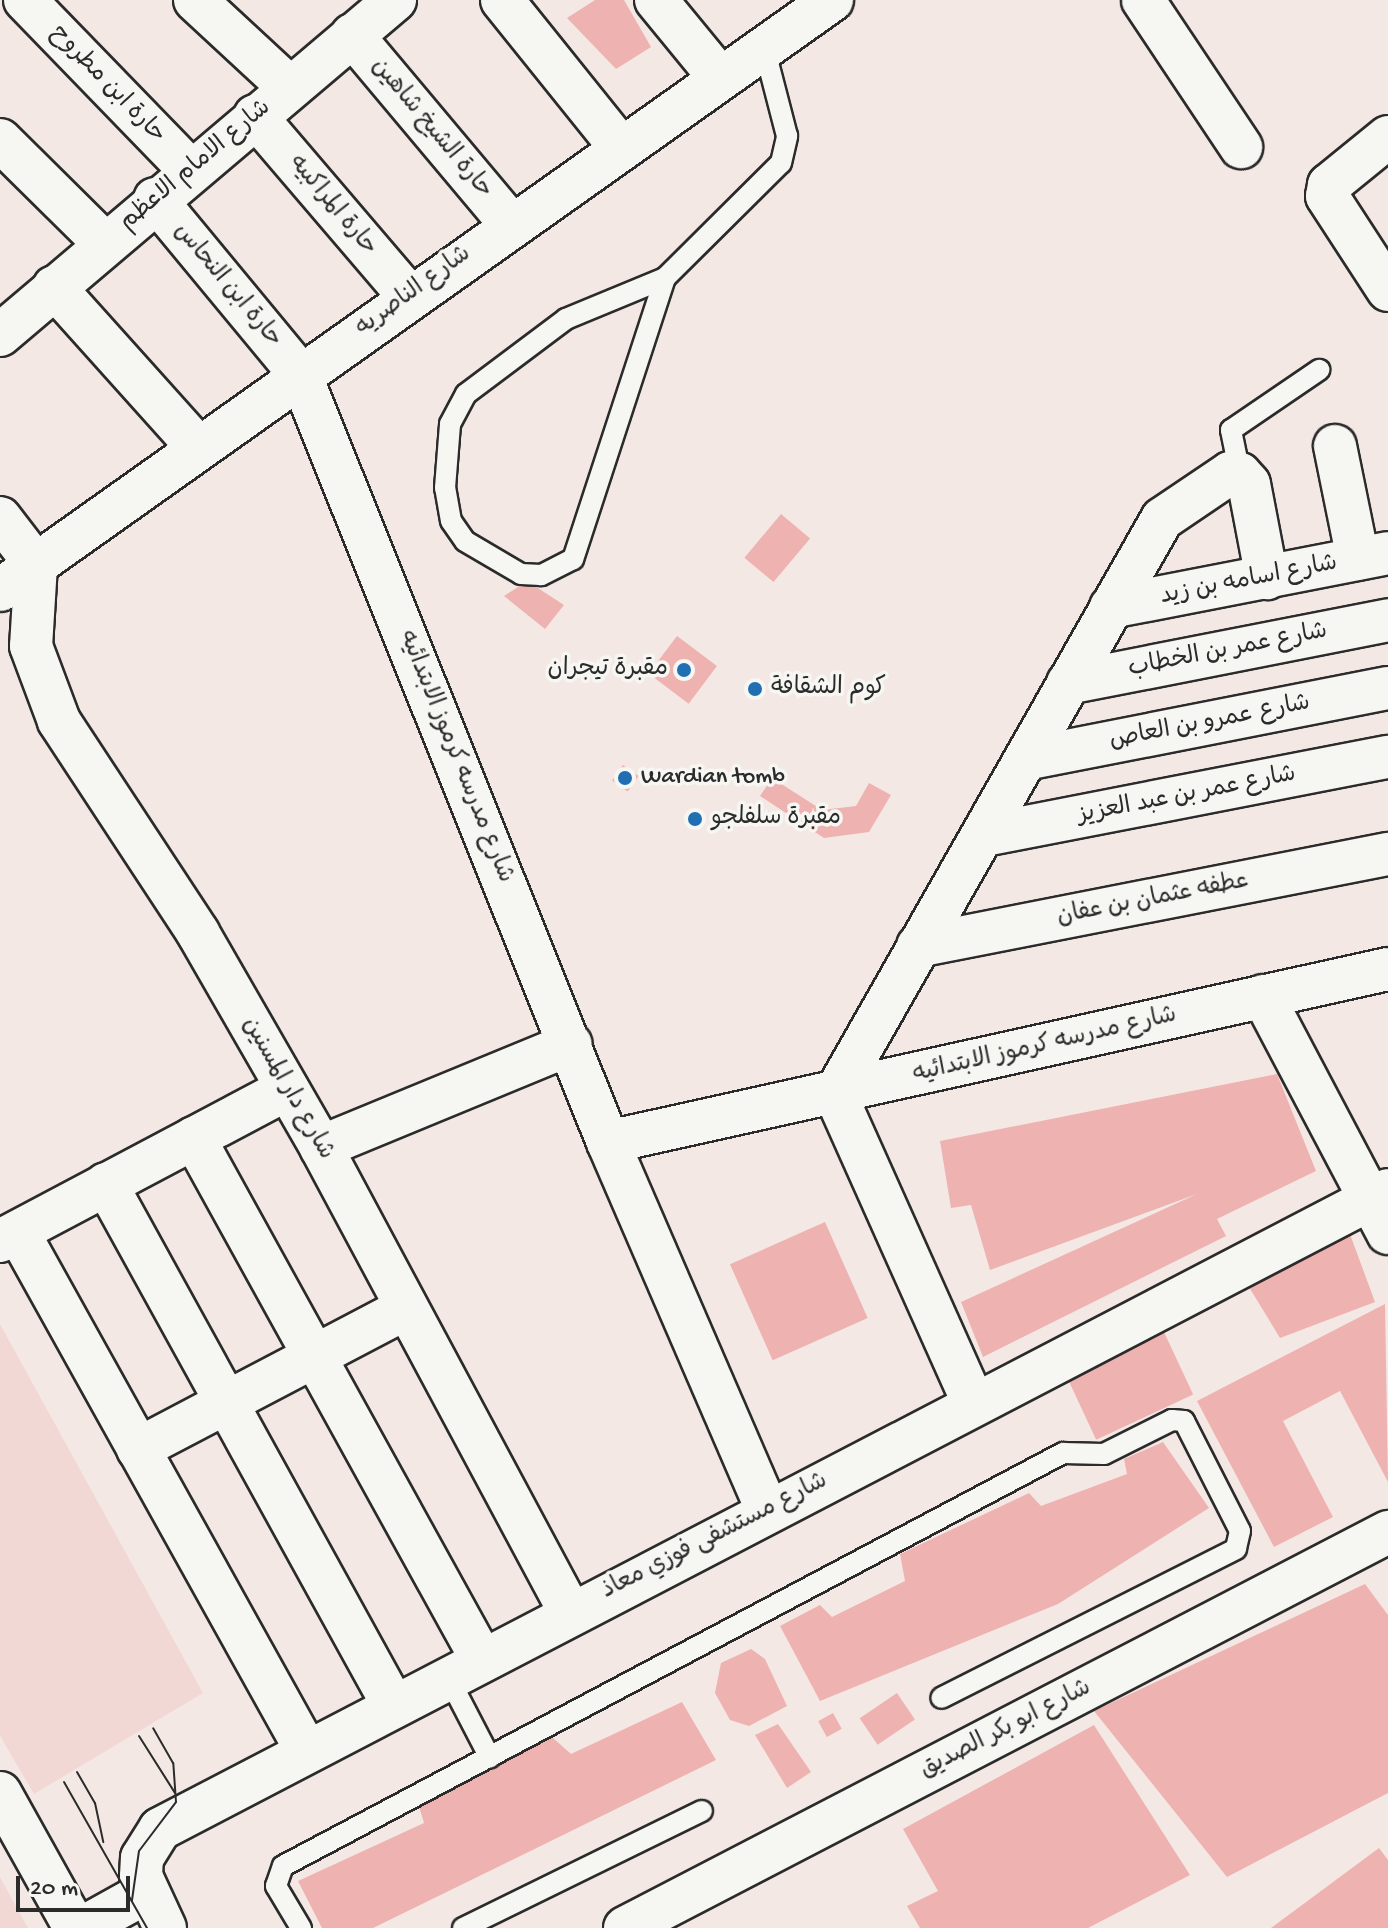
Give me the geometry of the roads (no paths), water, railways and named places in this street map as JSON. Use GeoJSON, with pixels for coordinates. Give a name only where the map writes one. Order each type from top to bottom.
{"type":"FeatureCollection","features":[{"type":"Feature","properties":{"kind":"street","name":"حارة ابن مطروح"},"geometry":{"type":"LineString","coordinates":[[25,0],[190,170]]}},
{"type":"Feature","properties":{"kind":"street"},"geometry":{"type":"LineString","coordinates":[[195,0],[289,87]]}},
{"type":"Feature","properties":{"kind":"street"},"geometry":{"type":"LineString","coordinates":[[502,0],[620,147]]}},
{"type":"Feature","properties":{"kind":"street"},"geometry":{"type":"LineString","coordinates":[[656,0],[720,78]]}},
{"type":"Feature","properties":{"kind":"street"},"geometry":{"type":"LineString","coordinates":[[1143,0],[1241,147]]}},
{"type":"Feature","properties":{"kind":"street","name":"شارع الناصريه"},"geometry":{"type":"LineString","coordinates":[[0,590],[196,445],[764,47],[804,8]]}},
{"type":"Feature","properties":{"kind":"street","name":"شارع الامام الاعظم"},"geometry":{"type":"LineString","coordinates":[[20,305],[104,243],[289,87],[372,12]]}},
{"type":"Feature","properties":{"kind":"street","name":"حارة الشيخ شاهين"},"geometry":{"type":"LineString","coordinates":[[372,12],[510,223]]}},
{"type":"Feature","properties":{"kind":"street","name":"حارة المراكبيه"},"geometry":{"type":"LineString","coordinates":[[255,116],[409,296]]}},
{"type":"Feature","properties":{"kind":"street"},"geometry":{"type":"LineString","coordinates":[[0,140],[104,243]]}},
{"type":"Feature","properties":{"kind":"street"},"geometry":{"type":"LineString","coordinates":[[1386,144],[1329,185],[1327,196],[1388,290]]}},
{"type":"Feature","properties":{"kind":"street","name":"حارة ابن النحاس"},"geometry":{"type":"LineString","coordinates":[[155,199],[300,374]]}},
{"type":"Feature","properties":{"kind":"street"},"geometry":{"type":"LineString","coordinates":[[20,305],[196,445]]}},
{"type":"Feature","properties":{"kind":"street","name":"شارع مدرسه كرموز الابتدائيه"},"geometry":{"type":"LineString","coordinates":[[300,374],[608,1142],[767,1510]]}},
{"type":"Feature","properties":{"kind":"street"},"geometry":{"type":"LineString","coordinates":[[1335,446],[1373,556]]}},
{"type":"Feature","properties":{"kind":"street"},"geometry":{"type":"LineString","coordinates":[[973,1402],[835,1094],[918,946],[1031,758],[1068,683],[1162,519],[1230,473],[1240,474],[1249,484],[1267,578]]}},
{"type":"Feature","properties":{"kind":"street"},"geometry":{"type":"LineString","coordinates":[[0,518],[36,565]]}},
{"type":"Feature","properties":{"kind":"street","name":"شارع اسامه بن زيد"},"geometry":{"type":"LineString","coordinates":[[1111,607],[1373,556]]}},
{"type":"Feature","properties":{"kind":"street","name":"شارع دار المسنين"},"geometry":{"type":"LineString","coordinates":[[36,565],[31,646],[59,721],[198,933],[321,1147],[570,1612]]}},
{"type":"Feature","properties":{"kind":"street","name":"شارع عمر بن الخطاب"},"geometry":{"type":"LineString","coordinates":[[1068,683],[1388,620]]}},
{"type":"Feature","properties":{"kind":"street","name":"شارع عمرو بن العاص"},"geometry":{"type":"LineString","coordinates":[[1031,758],[1388,688]]}},
{"type":"Feature","properties":{"kind":"street","name":"شارع عمر بن عبد العزيز"},"geometry":{"type":"LineString","coordinates":[[985,835],[1388,757]]}},
{"type":"Feature","properties":{"kind":"street","name":"عطفه عثمان بن عفان"},"geometry":{"type":"LineString","coordinates":[[918,946],[1388,854]]}},
{"type":"Feature","properties":{"kind":"street","name":"شارع مدرسه كرموز الابتدائيه"},"geometry":{"type":"LineString","coordinates":[[608,1142],[1388,969]]}},
{"type":"Feature","properties":{"kind":"street"},"geometry":{"type":"LineString","coordinates":[[1263,996],[1382,1207]]}},
{"type":"Feature","properties":{"kind":"street"},"geometry":{"type":"LineString","coordinates":[[321,1147],[571,1044]]}},
{"type":"Feature","properties":{"kind":"street"},"geometry":{"type":"LineString","coordinates":[[287,1089],[9,1236],[138,1449],[305,1748]]}},
{"type":"Feature","properties":{"kind":"street"},"geometry":{"type":"LineString","coordinates":[[194,1138],[314,1356],[464,1666]]}},
{"type":"Feature","properties":{"kind":"street"},"geometry":{"type":"LineString","coordinates":[[106,1184],[392,1703]]}},
{"type":"Feature","properties":{"kind":"street","name":"شارع مستشفى فوزي معاذ"},"geometry":{"type":"LineString","coordinates":[[156,1910],[142,1858],[160,1829],[305,1748],[973,1402],[1382,1207]]}},
{"type":"Feature","properties":{"kind":"street"},"geometry":{"type":"LineString","coordinates":[[138,1449],[406,1308]]}},
{"type":"Feature","properties":{"kind":"street","name":"شارع ابو بكر الصديق"},"geometry":{"type":"LineString","coordinates":[[625,1928],[1388,1532]]}},
{"type":"Feature","properties":{"kind":"street"},"geometry":{"type":"LineString","coordinates":[[0,1793],[75,1928]]}},
{"type":"Feature","properties":{"kind":"street"},"geometry":{"type":"LineString","coordinates":[[82,1928],[156,1910]]}},
{"type":"Feature","properties":{"kind":"lane"},"geometry":{"type":"LineString","coordinates":[[665,278],[573,559],[541,575],[521,574],[465,541],[451,521],[445,488],[450,424],[466,394],[566,319],[665,278],[781,163],[787,136],[764,47]]}},
{"type":"Feature","properties":{"kind":"lane"},"geometry":{"type":"LineString","coordinates":[[1240,474],[1231,430],[1319,370]]}},
{"type":"Feature","properties":{"kind":"lane"},"geometry":{"type":"LineString","coordinates":[[301,1928],[276,1886],[278,1871],[1063,1453],[1104,1454],[1172,1420],[1184,1421],[1240,1531],[1236,1549],[941,1698]]}},
{"type":"Feature","properties":{"kind":"lane"},"geometry":{"type":"LineString","coordinates":[[464,1666],[490,1758]]}},
{"type":"Feature","properties":{"kind":"lane"},"geometry":{"type":"LineString","coordinates":[[463,1928],[702,1811]]}},
{"type":"Feature","properties":{"kind":"tram line"},"geometry":{"type":"LineString","coordinates":[[132,1900],[139,1851],[176,1802],[173,1763],[153,1728]]}},
{"type":"Feature","properties":{"kind":"tram line"},"geometry":{"type":"LineString","coordinates":[[139,1736],[175,1793]]}},
{"type":"Feature","properties":{"kind":"tram line"},"geometry":{"type":"LineString","coordinates":[[77,1772],[95,1803],[103,1842]]}},
{"type":"Feature","properties":{"kind":"tram line"},"geometry":{"type":"LineString","coordinates":[[64,1782],[147,1928]]}},
{"type":"Feature","properties":{"kind":"place","name":"مقبرة تيجران"},"geometry":{"type":"Point","coordinates":[684,670]}},
{"type":"Feature","properties":{"kind":"place","name":"كوم الشقافة"},"geometry":{"type":"Point","coordinates":[755,689]}},
{"type":"Feature","properties":{"kind":"place","name":"Wardian tomb"},"geometry":{"type":"Point","coordinates":[625,778]}},
{"type":"Feature","properties":{"kind":"place","name":"مقبرة سلفلجو"},"geometry":{"type":"Point","coordinates":[695,819]}}]}
